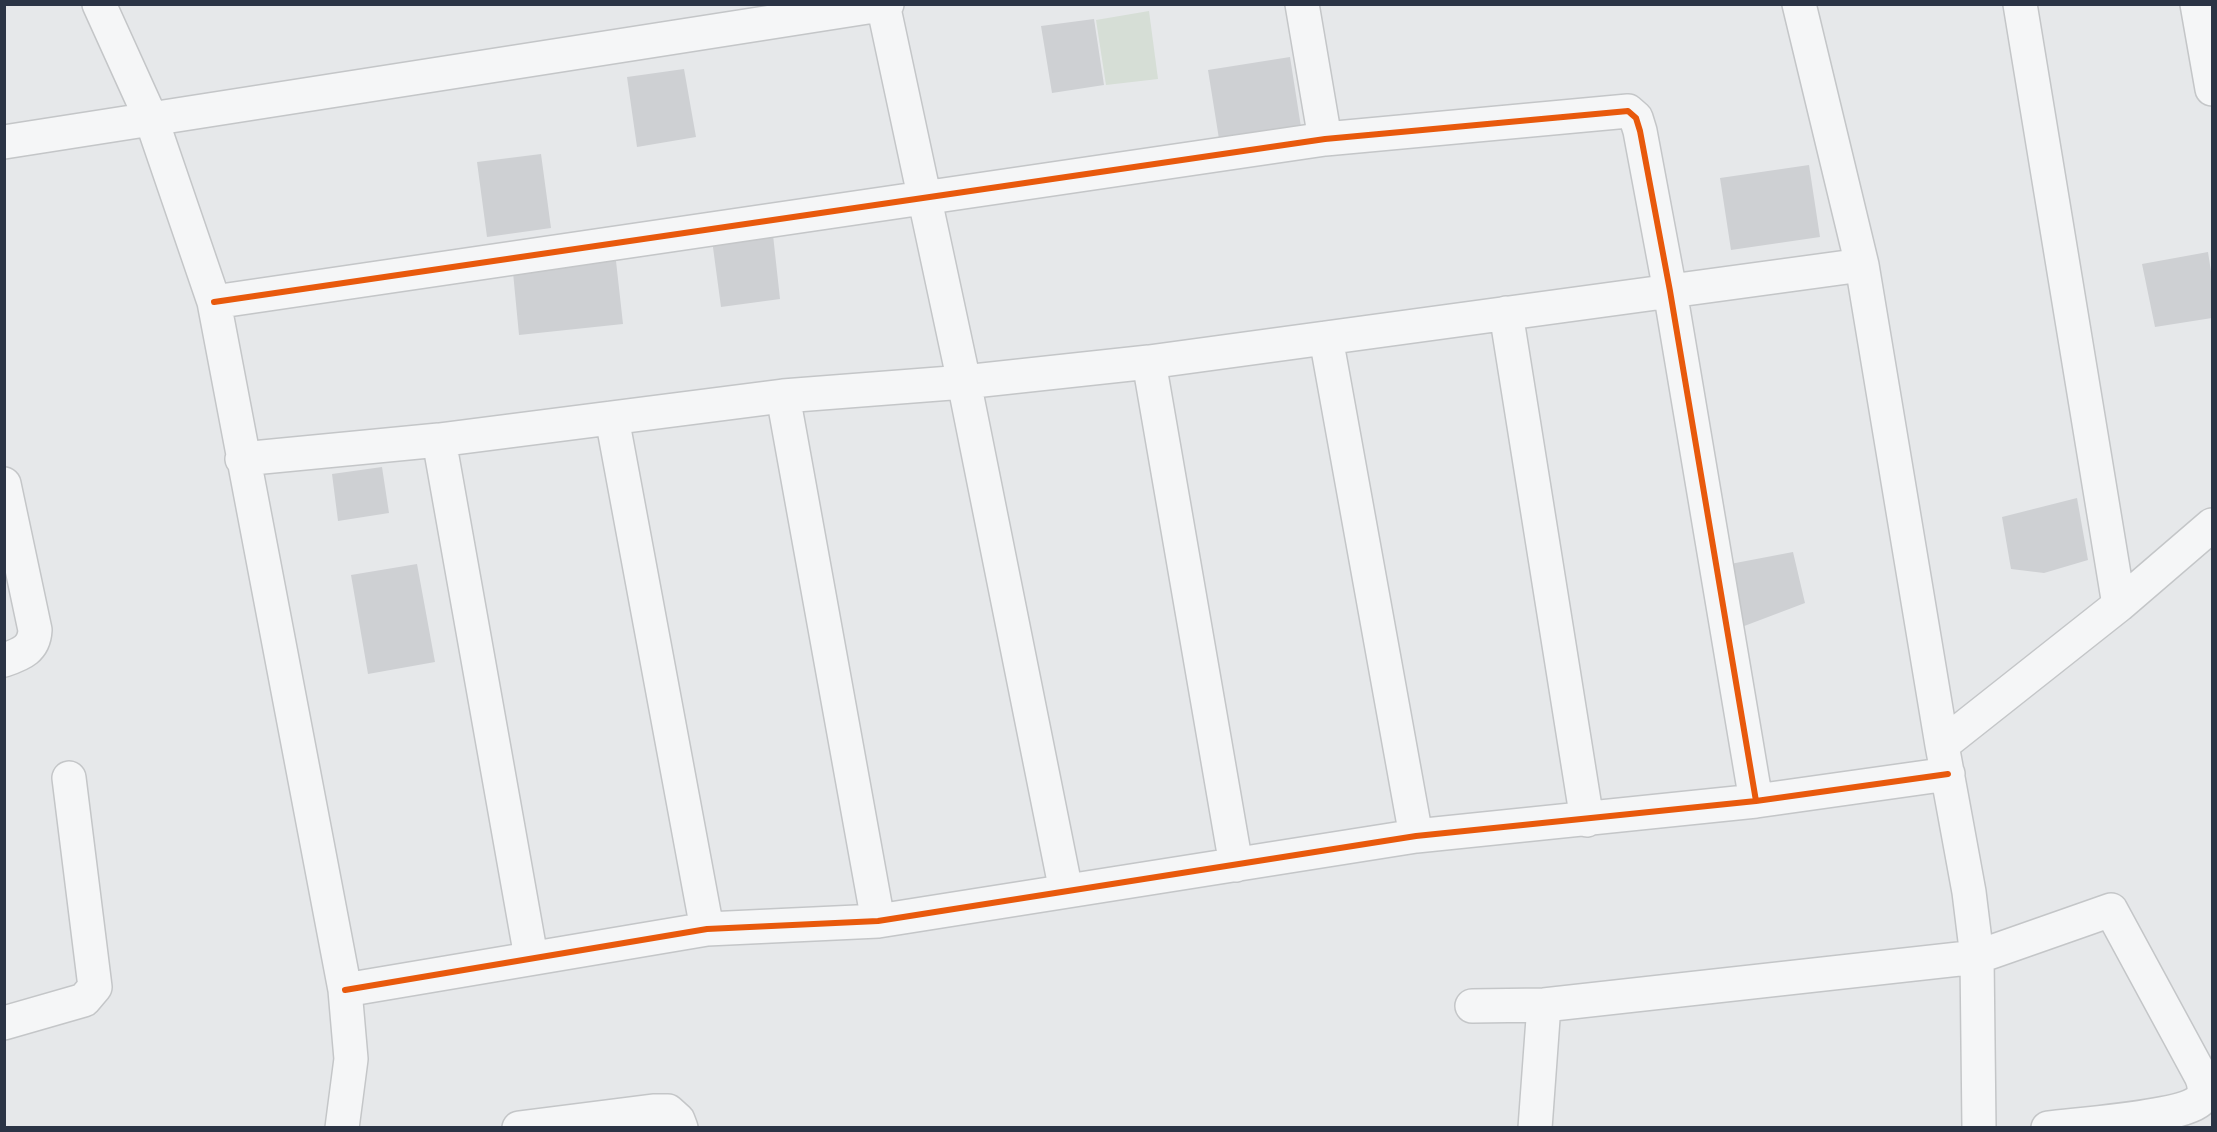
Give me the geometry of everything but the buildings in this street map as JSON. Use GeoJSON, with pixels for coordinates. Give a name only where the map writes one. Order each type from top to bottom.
{"type":"FeatureCollection","features":[{"type":"Feature","properties":{"kind":"street"},"geometry":{"type":"LineString","coordinates":[[99,4],[152,121],[213,302],[345,990],[351,1059],[342,1128]]}},
{"type":"Feature","properties":{"kind":"street"},"geometry":{"type":"LineString","coordinates":[[1302,4],[1325,139]]}},
{"type":"Feature","properties":{"kind":"street"},"geometry":{"type":"LineString","coordinates":[[1799,4],[1862,265],[1969,892],[1977,957],[1980,1128]]}},
{"type":"Feature","properties":{"kind":"street"},"geometry":{"type":"LineString","coordinates":[[2020,4],[2119,605]]}},
{"type":"Feature","properties":{"kind":"street"},"geometry":{"type":"LineString","coordinates":[[2197,4],[2212,89]]}},
{"type":"Feature","properties":{"kind":"street"},"geometry":{"type":"LineString","coordinates":[[4,142],[152,121],[885,5],[964,382],[1066,891]]}},
{"type":"Feature","properties":{"kind":"street"},"geometry":{"type":"LineString","coordinates":[[213,302],[1325,139],[1619,110],[1628,111],[1636,118],[1640,131],[1670,291],[1756,801]]}},
{"type":"Feature","properties":{"kind":"street"},"geometry":{"type":"LineString","coordinates":[[242,459],[439,440],[783,396],[964,382],[1149,362],[1862,265]]}},
{"type":"Feature","properties":{"kind":"street"},"geometry":{"type":"LineString","coordinates":[[1506,313],[1587,820]]}},
{"type":"Feature","properties":{"kind":"street"},"geometry":{"type":"LineString","coordinates":[[1326,339],[1416,836]]}},
{"type":"Feature","properties":{"kind":"street"},"geometry":{"type":"LineString","coordinates":[[1149,362],[1236,865]]}},
{"type":"Feature","properties":{"kind":"street"},"geometry":{"type":"LineString","coordinates":[[783,396],[878,921]]}},
{"type":"Feature","properties":{"kind":"street"},"geometry":{"type":"LineString","coordinates":[[612,418],[707,929]]}},
{"type":"Feature","properties":{"kind":"street"},"geometry":{"type":"LineString","coordinates":[[439,440],[531,957]]}},
{"type":"Feature","properties":{"kind":"street"},"geometry":{"type":"LineString","coordinates":[[4,484],[36,630],[34,642],[28,649],[4,660]]}},
{"type":"Feature","properties":{"kind":"street"},"geometry":{"type":"LineString","coordinates":[[345,990],[707,929],[878,921],[1416,836],[1756,801],[1945,760],[2212,525]]}},
{"type":"Feature","properties":{"kind":"street"},"geometry":{"type":"LineString","coordinates":[[4,1023],[84,1000],[95,987],[69,778]]}},
{"type":"Feature","properties":{"kind":"street"},"geometry":{"type":"LineString","coordinates":[[1472,1006],[1544,1005],[1977,957],[2111,910],[2205,1083],[2199,1101],[2153,1122],[2048,1128]]}},
{"type":"Feature","properties":{"kind":"street"},"geometry":{"type":"LineString","coordinates":[[1535,1128],[1544,1005]]}},
{"type":"Feature","properties":{"kind":"street"},"geometry":{"type":"LineString","coordinates":[[519,1128],[653,1111],[668,1111],[678,1120],[681,1128]]}},
{"type":"Feature","properties":{"kind":"shaded area"},"geometry":{"type":"Polygon","coordinates":[[[1149,11],[1158,79],[1106,85],[1096,20],[1149,11]]]}},
{"type":"Feature","properties":{"kind":"cycle path"},"geometry":{"type":"LineString","coordinates":[[214,302],[1325,139],[1628,111],[1636,118],[1640,131],[1670,291],[1756,801]]}},
{"type":"Feature","properties":{"kind":"cycle path"},"geometry":{"type":"LineString","coordinates":[[345,990],[707,929],[878,921],[1416,836],[1756,801],[1948,774]]}}]}
